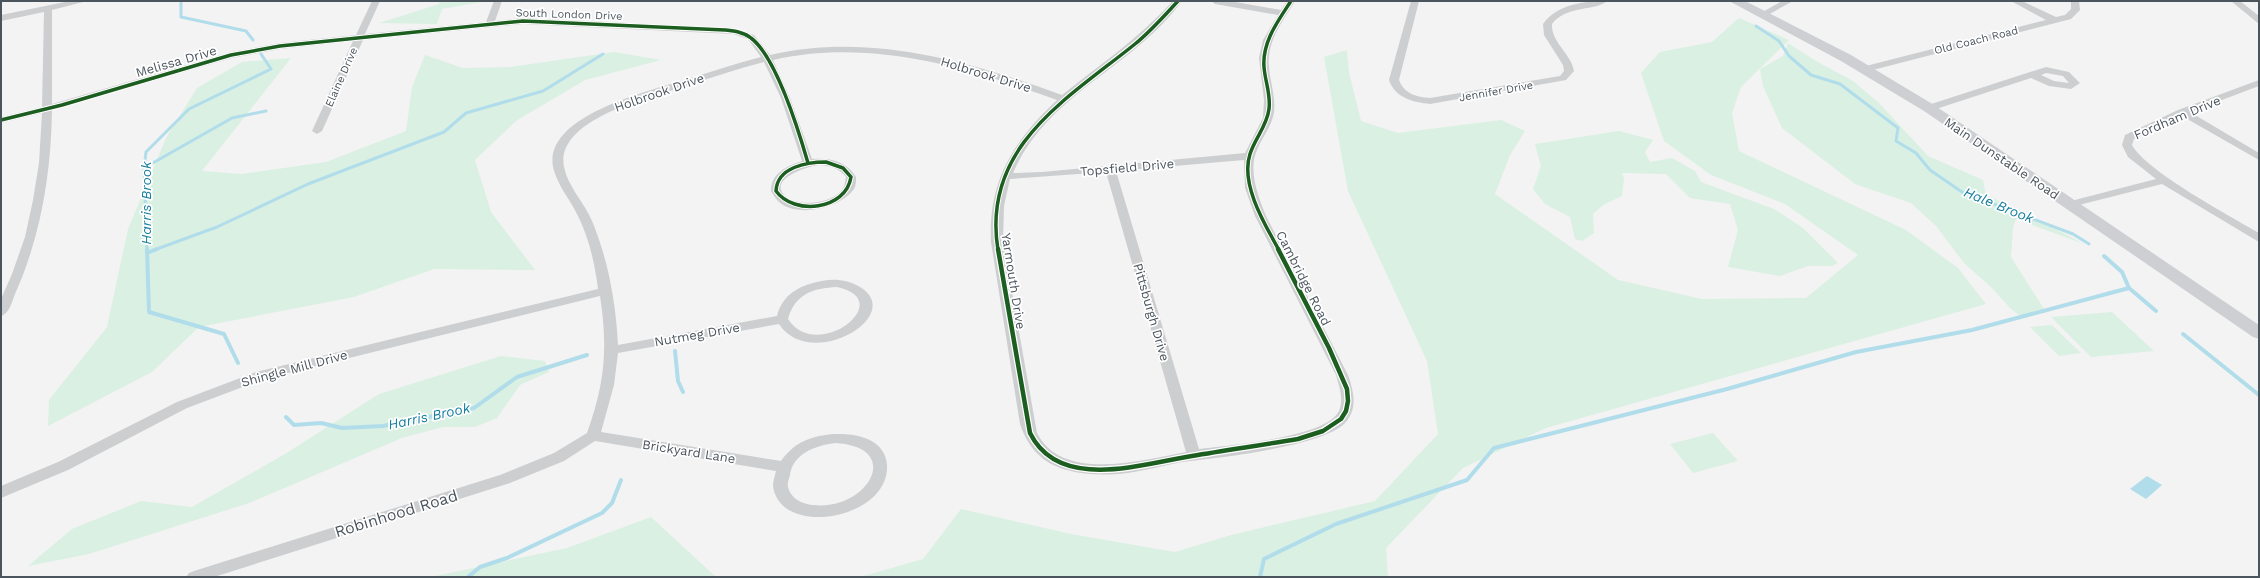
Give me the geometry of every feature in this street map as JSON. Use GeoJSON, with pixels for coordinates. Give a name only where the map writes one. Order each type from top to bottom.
{"type":"FeatureCollection","features":[{"type":"Feature","properties":{"kind":"main road","name":"Main Dunstable Road"},"geometry":{"type":"LineString","coordinates":[[1735,1],[1763,14],[1865,69],[1929,108],[2259,333]]}},
{"type":"Feature","properties":{"kind":"street"},"geometry":{"type":"LineString","coordinates":[[1,18],[83,1]]}},
{"type":"Feature","properties":{"kind":"street","name":"Elaine Drive"},"geometry":{"type":"LineString","coordinates":[[317,131],[376,1]]}},
{"type":"Feature","properties":{"kind":"street"},"geometry":{"type":"LineString","coordinates":[[490,23],[498,1]]}},
{"type":"Feature","properties":{"kind":"street","name":"Yarmouth Drive"},"geometry":{"type":"LineString","coordinates":[[1178,1],[1145,34],[1062,98],[1032,129],[1013,159],[1006,176],[997,206],[997,242],[1030,438],[1048,457],[1076,468],[1111,468],[1194,456]]}},
{"type":"Feature","properties":{"kind":"street"},"geometry":{"type":"LineString","coordinates":[[1215,1],[1283,13]]}},
{"type":"Feature","properties":{"kind":"street","name":"Cambridge Road"},"geometry":{"type":"LineString","coordinates":[[1194,456],[1318,434],[1342,420],[1347,409],[1349,399],[1348,388],[1253,199],[1248,176],[1249,156],[1265,128],[1269,113],[1270,101],[1264,65],[1265,49],[1283,13],[1291,1]]}},
{"type":"Feature","properties":{"kind":"street","name":"Jennifer Drive"},"geometry":{"type":"LineString","coordinates":[[1415,1],[1394,80],[1395,86],[1398,90],[1413,98],[1430,101],[1563,78],[1569,71],[1568,65],[1547,31],[1548,22],[1557,14],[1602,1]]}},
{"type":"Feature","properties":{"kind":"street"},"geometry":{"type":"LineString","coordinates":[[1763,14],[1789,1]]}},
{"type":"Feature","properties":{"kind":"street"},"geometry":{"type":"LineString","coordinates":[[2015,1],[2054,20]]}},
{"type":"Feature","properties":{"kind":"street","name":"Old Coach Road"},"geometry":{"type":"LineString","coordinates":[[1865,69],[2073,14],[2076,10],[2075,1]]}},
{"type":"Feature","properties":{"kind":"street"},"geometry":{"type":"LineString","coordinates":[[2235,1],[2259,21]]}},
{"type":"Feature","properties":{"kind":"street"},"geometry":{"type":"LineString","coordinates":[[1,312],[24,259],[38,208],[45,168],[48,109],[48,8]]}},
{"type":"Feature","properties":{"kind":"street","name":"South London Drive"},"geometry":{"type":"LineString","coordinates":[[360,37],[490,23],[544,21],[725,30],[739,32],[750,37],[766,58],[798,130],[808,163]]}},
{"type":"Feature","properties":{"kind":"street","name":"Melissa Drive"},"geometry":{"type":"LineString","coordinates":[[1,120],[48,109],[250,51],[360,37]]}},
{"type":"Feature","properties":{"kind":"street","name":"Holbrook Drive"},"geometry":{"type":"LineString","coordinates":[[593,436],[606,387],[612,350],[610,320],[602,271],[591,234],[559,168],[558,158],[564,143],[581,126],[613,107],[766,58],[829,49],[912,54],[993,74],[1062,98]]}},
{"type":"Feature","properties":{"kind":"street"},"geometry":{"type":"LineString","coordinates":[[1929,108],[2033,74]]}},
{"type":"Feature","properties":{"kind":"street","name":"Fordham Drive"},"geometry":{"type":"LineString","coordinates":[[2164,180],[2132,155],[2127,145],[2127,141],[2138,131],[2182,112],[2258,85]]}},
{"type":"Feature","properties":{"kind":"street"},"geometry":{"type":"LineString","coordinates":[[2182,112],[2259,157]]}},
{"type":"Feature","properties":{"kind":"street","name":"Topsfield Drive"},"geometry":{"type":"LineString","coordinates":[[1006,176],[1110,169],[1249,156]]}},
{"type":"Feature","properties":{"kind":"street"},"geometry":{"type":"LineString","coordinates":[[808,163],[827,163],[843,167],[851,176],[849,188],[838,198],[820,205],[801,206],[782,200],[776,191],[778,181],[792,169],[808,163]]}},
{"type":"Feature","properties":{"kind":"street","name":"Pittsburgh Drive"},"geometry":{"type":"LineString","coordinates":[[1110,169],[1194,456]]}},
{"type":"Feature","properties":{"kind":"street"},"geometry":{"type":"LineString","coordinates":[[2071,204],[2164,180],[2259,238]]}},
{"type":"Feature","properties":{"kind":"street"},"geometry":{"type":"LineString","coordinates":[[836,283],[849,286],[862,294],[866,302],[865,311],[856,324],[839,334],[826,338],[799,336],[786,327],[782,319],[783,309],[789,300],[798,293],[816,285],[836,283]]}},
{"type":"Feature","properties":{"kind":"street","name":"Shingle Mill Drive"},"geometry":{"type":"LineString","coordinates":[[1,492],[64,466],[182,405],[255,377],[605,292]]}},
{"type":"Feature","properties":{"kind":"street","name":"Nutmeg Drive"},"geometry":{"type":"LineString","coordinates":[[612,350],[782,319]]}},
{"type":"Feature","properties":{"kind":"street","name":"Brickyard Lane"},"geometry":{"type":"LineString","coordinates":[[593,436],[784,467]]}},
{"type":"Feature","properties":{"kind":"street","name":"Robinhood Road"},"geometry":{"type":"LineString","coordinates":[[194,577],[505,479],[559,458],[593,436]]}},
{"type":"Feature","properties":{"kind":"street"},"geometry":{"type":"LineString","coordinates":[[839,437],[854,439],[867,445],[876,454],[880,466],[878,479],[866,496],[845,508],[820,513],[805,511],[788,500],[780,484],[784,467],[793,455],[806,446],[822,440],[839,437]]}},
{"type":"Feature","properties":{"kind":"green space"},"geometry":{"type":"Polygon","coordinates":[[[440,1],[487,1],[442,9],[437,24],[379,23],[439,4],[440,1]]]}},
{"type":"Feature","properties":{"kind":"green space"},"geometry":{"type":"Polygon","coordinates":[[[1739,18],[1789,40],[1741,87],[1732,113],[1739,151],[1906,230],[1958,268],[1986,304],[1546,428],[1463,468],[1386,548],[1388,577],[860,577],[923,559],[961,509],[1071,534],[1175,552],[1231,535],[1375,501],[1438,434],[1427,361],[1348,191],[1324,57],[1347,50],[1349,73],[1361,121],[1398,133],[1501,120],[1525,131],[1510,155],[1495,194],[1618,280],[1702,299],[1806,298],[1858,255],[1785,204],[1711,175],[1664,141],[1641,73],[1660,52],[1712,42],[1739,18]]]}},
{"type":"Feature","properties":{"kind":"green space"},"geometry":{"type":"Polygon","coordinates":[[[1788,43],[1816,61],[1853,81],[1879,103],[1928,156],[1983,180],[1986,195],[2020,210],[2084,244],[2016,219],[2013,228],[2011,257],[2046,312],[2023,318],[2011,309],[1991,287],[1964,263],[1936,226],[1911,203],[1855,184],[1782,128],[1763,86],[1760,69],[1783,56],[1788,43]]]}},
{"type":"Feature","properties":{"kind":"green space"},"geometry":{"type":"Polygon","coordinates":[[[614,52],[661,60],[585,80],[516,121],[475,160],[491,212],[535,270],[434,269],[354,297],[199,327],[152,372],[48,426],[49,400],[107,327],[128,229],[166,138],[197,88],[242,62],[291,58],[202,171],[242,174],[326,162],[406,131],[412,87],[425,55],[463,68],[510,67],[614,52]]]}},
{"type":"Feature","properties":{"kind":"green space"},"geometry":{"type":"Polygon","coordinates":[[[1619,131],[1653,140],[1645,152],[1650,162],[1672,158],[1695,171],[1701,182],[1774,209],[1803,228],[1838,263],[1832,266],[1808,266],[1780,276],[1728,267],[1738,230],[1730,204],[1690,198],[1666,174],[1622,173],[1624,178],[1622,196],[1603,205],[1593,214],[1594,233],[1582,241],[1575,239],[1570,217],[1545,204],[1533,189],[1541,166],[1535,144],[1619,131]]]}},
{"type":"Feature","properties":{"kind":"green space"},"geometry":{"type":"Polygon","coordinates":[[[2112,312],[2154,351],[2091,357],[2051,317],[2112,312]]]}},
{"type":"Feature","properties":{"kind":"green space"},"geometry":{"type":"Polygon","coordinates":[[[2052,325],[2081,353],[2059,356],[2030,327],[2052,325]]]}},
{"type":"Feature","properties":{"kind":"green space"},"geometry":{"type":"Polygon","coordinates":[[[501,356],[545,361],[549,372],[520,385],[497,418],[475,427],[443,427],[402,438],[249,503],[89,554],[28,566],[72,529],[141,501],[192,507],[285,454],[379,394],[501,356]]]}},
{"type":"Feature","properties":{"kind":"green space"},"geometry":{"type":"Polygon","coordinates":[[[1713,433],[1738,461],[1693,473],[1670,444],[1713,433]]]}},
{"type":"Feature","properties":{"kind":"green space"},"geometry":{"type":"Polygon","coordinates":[[[651,517],[716,577],[431,577],[567,548],[651,517]]]}},
{"type":"Feature","properties":{"kind":"water"},"geometry":{"type":"Polygon","coordinates":[[[2147,476],[2162,485],[2146,499],[2130,489],[2147,476]]]}},
{"type":"Feature","properties":{"kind":"waterway","name":"Harris Brook"},"geometry":{"type":"LineString","coordinates":[[181,1],[181,17],[246,31],[253,40]]}},
{"type":"Feature","properties":{"kind":"waterway","name":"Hale Brook"},"geometry":{"type":"LineString","coordinates":[[1756,26],[1779,41],[1789,56],[1811,75],[1840,84],[1898,128],[1896,141],[1916,153],[1930,170],[1962,192],[2073,234],[2089,244]]}},
{"type":"Feature","properties":{"kind":"waterway","name":"Harris Brook"},"geometry":{"type":"LineString","coordinates":[[144,168],[146,152],[189,109],[271,69],[261,54]]}},
{"type":"Feature","properties":{"kind":"waterway"},"geometry":{"type":"LineString","coordinates":[[154,250],[217,227],[308,184],[444,132],[466,113],[543,91],[603,54]]}},
{"type":"Feature","properties":{"kind":"waterway"},"geometry":{"type":"LineString","coordinates":[[144,168],[232,118],[266,111]]}},
{"type":"Feature","properties":{"kind":"waterway","name":"Harris Brook"},"geometry":{"type":"LineString","coordinates":[[144,168],[147,250]]}},
{"type":"Feature","properties":{"kind":"waterway"},"geometry":{"type":"LineString","coordinates":[[147,253],[157,249]]}},
{"type":"Feature","properties":{"kind":"waterway","name":"Harris Brook"},"geometry":{"type":"LineString","coordinates":[[147,253],[149,312],[224,334],[238,363]]}},
{"type":"Feature","properties":{"kind":"waterway","name":"Hale Brook"},"geometry":{"type":"LineString","coordinates":[[2104,256],[2122,272],[2129,288]]}},
{"type":"Feature","properties":{"kind":"waterway"},"geometry":{"type":"LineString","coordinates":[[1260,577],[1264,559],[1336,524],[1467,480],[1494,448],[1727,389],[1856,352],[1972,330],[2129,288]]}},
{"type":"Feature","properties":{"kind":"waterway","name":"Hale Brook"},"geometry":{"type":"LineString","coordinates":[[2129,288],[2156,311]]}},
{"type":"Feature","properties":{"kind":"waterway","name":"Hale Brook"},"geometry":{"type":"LineString","coordinates":[[2183,334],[2259,395]]}},
{"type":"Feature","properties":{"kind":"waterway","name":"Harris Brook"},"geometry":{"type":"LineString","coordinates":[[675,351],[678,381],[683,392]]}},
{"type":"Feature","properties":{"kind":"waterway","name":"Harris Brook"},"geometry":{"type":"LineString","coordinates":[[286,417],[294,425],[321,423],[342,428],[383,426],[474,408],[517,377],[587,355]]}},
{"type":"Feature","properties":{"kind":"waterway","name":"Harris Brook"},"geometry":{"type":"LineString","coordinates":[[468,577],[480,567],[507,558],[602,513],[612,503],[621,480]]}},
{"type":"Feature","properties":{"kind":"cycle path"},"geometry":{"type":"LineString","coordinates":[[1178,1],[1158,24],[1135,44],[1063,99],[1041,120],[1023,143],[1008,171],[1000,197],[996,223],[997,242],[1027,424],[1034,440],[1044,453],[1067,465],[1090,469],[1133,467],[1190,456],[1298,439],[1323,431],[1333,426],[1341,419],[1346,411],[1348,401],[1347,389],[1342,375],[1289,269],[1260,216],[1251,188],[1249,158],[1268,118],[1269,111],[1269,94],[1264,67],[1265,49],[1276,24],[1291,1]]}},
{"type":"Feature","properties":{"kind":"cycle path"},"geometry":{"type":"LineString","coordinates":[[1,120],[62,105],[231,55],[280,46],[523,21],[725,30],[736,31],[748,35],[762,50],[770,63],[786,98],[808,163],[826,162],[838,165],[851,177],[850,187],[843,195],[832,202],[819,205],[805,207],[793,205],[782,200],[776,191],[778,180],[786,172],[808,163]]}}]}
